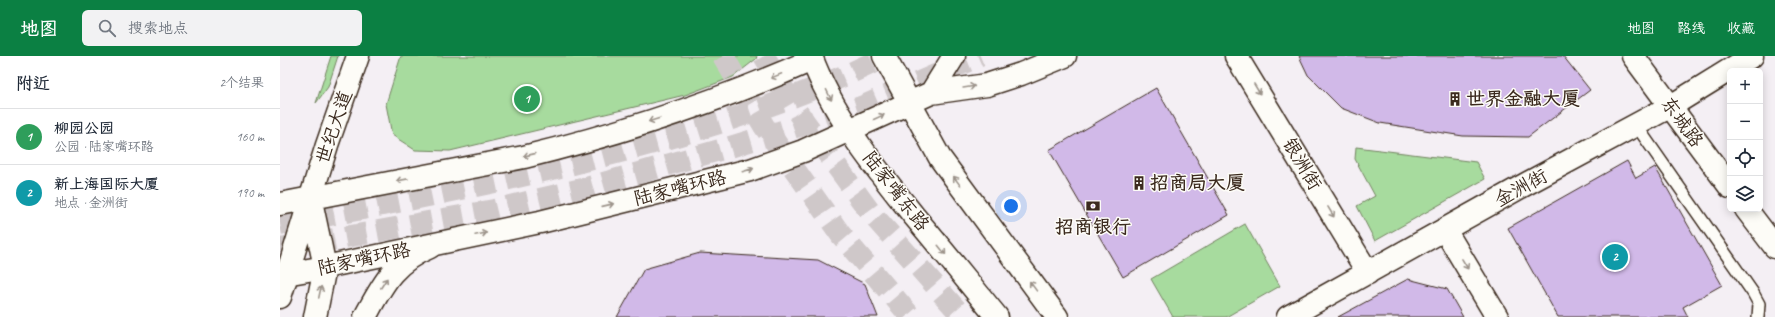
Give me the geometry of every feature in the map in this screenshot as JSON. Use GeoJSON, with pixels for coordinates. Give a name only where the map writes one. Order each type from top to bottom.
{"type":"FeatureCollection","features":[{"type":"Feature","properties":{"kind":"main road","name":"世纪大道"},"geometry":{"type":"LineString","coordinates":[[280,297],[284,275],[358,56]]}},
{"type":"Feature","properties":{"kind":"main road"},"geometry":{"type":"LineString","coordinates":[[884,56],[940,158],[1057,317]]}},
{"type":"Feature","properties":{"kind":"main road"},"geometry":{"type":"LineString","coordinates":[[931,93],[954,56]]}},
{"type":"Feature","properties":{"kind":"main road","name":"陆家嘴环路"},"geometry":{"type":"LineString","coordinates":[[284,275],[325,268],[540,222],[750,170],[803,151],[931,93],[987,85],[1021,74],[1065,56]]}},
{"type":"Feature","properties":{"kind":"main road","name":"银洲街"},"geometry":{"type":"LineString","coordinates":[[1236,56],[1368,273]]}},
{"type":"Feature","properties":{"kind":"main road","name":"东城路"},"geometry":{"type":"LineString","coordinates":[[1633,56],[1727,183]]}},
{"type":"Feature","properties":{"kind":"main road","name":"金洲街"},"geometry":{"type":"LineString","coordinates":[[1288,317],[1671,106],[1752,56]]}},
{"type":"Feature","properties":{"kind":"main road"},"geometry":{"type":"LineString","coordinates":[[280,204],[524,157],[556,149],[660,119],[771,78],[815,57]]}},
{"type":"Feature","properties":{"kind":"main road","name":"陆家嘴东路"},"geometry":{"type":"LineString","coordinates":[[815,57],[833,103],[850,131],[894,190],[996,317]]}},
{"type":"Feature","properties":{"kind":"main road","name":"世纪大道"},"geometry":{"type":"LineString","coordinates":[[311,198],[325,268],[315,317]]}},
{"type":"Feature","properties":{"kind":"main road"},"geometry":{"type":"LineString","coordinates":[[1748,212],[1775,247]]}},
{"type":"Feature","properties":{"kind":"main road"},"geometry":{"type":"LineString","coordinates":[[1445,230],[1498,317]]}},
{"type":"Feature","properties":{"kind":"main road"},"geometry":{"type":"LineString","coordinates":[[365,317],[385,280],[401,264],[420,251],[443,242]]}},
{"type":"Feature","properties":{"kind":"lane"},"geometry":{"type":"LineString","coordinates":[[1636,125],[1753,293],[1759,304],[1758,317]]}},
{"type":"Feature","properties":{"kind":"green space"},"geometry":{"type":"Polygon","coordinates":[[[331,56],[338,56],[328,87],[316,103],[331,56]]]}},
{"type":"Feature","properties":{"kind":"green space"},"geometry":{"type":"Polygon","coordinates":[[[401,56],[757,56],[756,59],[733,77],[685,95],[450,151],[415,150],[392,135],[386,104],[401,56]]]}},
{"type":"Feature","properties":{"kind":"green space"},"geometry":{"type":"Polygon","coordinates":[[[1356,147],[1476,162],[1485,179],[1375,241],[1357,206],[1375,196],[1355,159],[1356,147]]]}},
{"type":"Feature","properties":{"kind":"green space"},"geometry":{"type":"Polygon","coordinates":[[[1245,224],[1280,286],[1226,317],[1173,317],[1151,279],[1245,224]]]}},
{"type":"Feature","properties":{"kind":"building","name":"世界金融大厦"},"geometry":{"type":"Polygon","coordinates":[[[1299,56],[1563,56],[1590,90],[1528,137],[1463,136],[1380,123],[1341,108],[1308,75],[1299,56]]]}},
{"type":"Feature","properties":{"kind":"building","name":"招商局大厦"},"geometry":{"type":"Polygon","coordinates":[[[1156,88],[1229,215],[1123,277],[1049,150],[1156,88]]]}},
{"type":"Feature","properties":{"kind":"building"},"geometry":{"type":"Polygon","coordinates":[[[1627,161],[1636,178],[1655,167],[1722,285],[1683,307],[1688,317],[1558,317],[1508,228],[1627,161]]]}},
{"type":"Feature","properties":{"kind":"building"},"geometry":{"type":"Polygon","coordinates":[[[700,253],[818,260],[865,284],[878,317],[617,317],[644,269],[700,253]]]}},
{"type":"Feature","properties":{"kind":"building"},"geometry":{"type":"Polygon","coordinates":[[[1408,279],[1447,289],[1463,317],[1338,317],[1408,279]]]}},
{"type":"Feature","properties":{"kind":"tunnel"},"geometry":{"type":"LineString","coordinates":[[723,56],[764,126],[841,235],[911,317]]}},
{"type":"Feature","properties":{"kind":"tunnel"},"geometry":{"type":"LineString","coordinates":[[764,56],[796,110],[870,212],[963,317]]}},
{"type":"Feature","properties":{"kind":"tunnel"},"geometry":{"type":"LineString","coordinates":[[280,224],[504,180],[651,144],[747,114],[841,77],[887,56]]}},
{"type":"Feature","properties":{"kind":"tunnel"},"geometry":{"type":"LineString","coordinates":[[280,249],[494,210],[586,188],[730,147],[861,107],[980,56]]}},
{"type":"Feature","properties":{"kind":"place","name":"柳园公园"},"geometry":{"type":"Point","coordinates":[527,99]}},
{"type":"Feature","properties":{"kind":"place","name":"世界金融大厦"},"geometry":{"type":"Point","coordinates":[1455,99]}},
{"type":"Feature","properties":{"kind":"place","name":"招商局大厦"},"geometry":{"type":"Point","coordinates":[1139,183]}},
{"type":"Feature","properties":{"kind":"place","name":"招商银行"},"geometry":{"type":"Point","coordinates":[1093,206]}},
{"type":"Feature","properties":{"kind":"place","name":"新上海国际大厦"},"geometry":{"type":"Point","coordinates":[1615,257]}}]}
